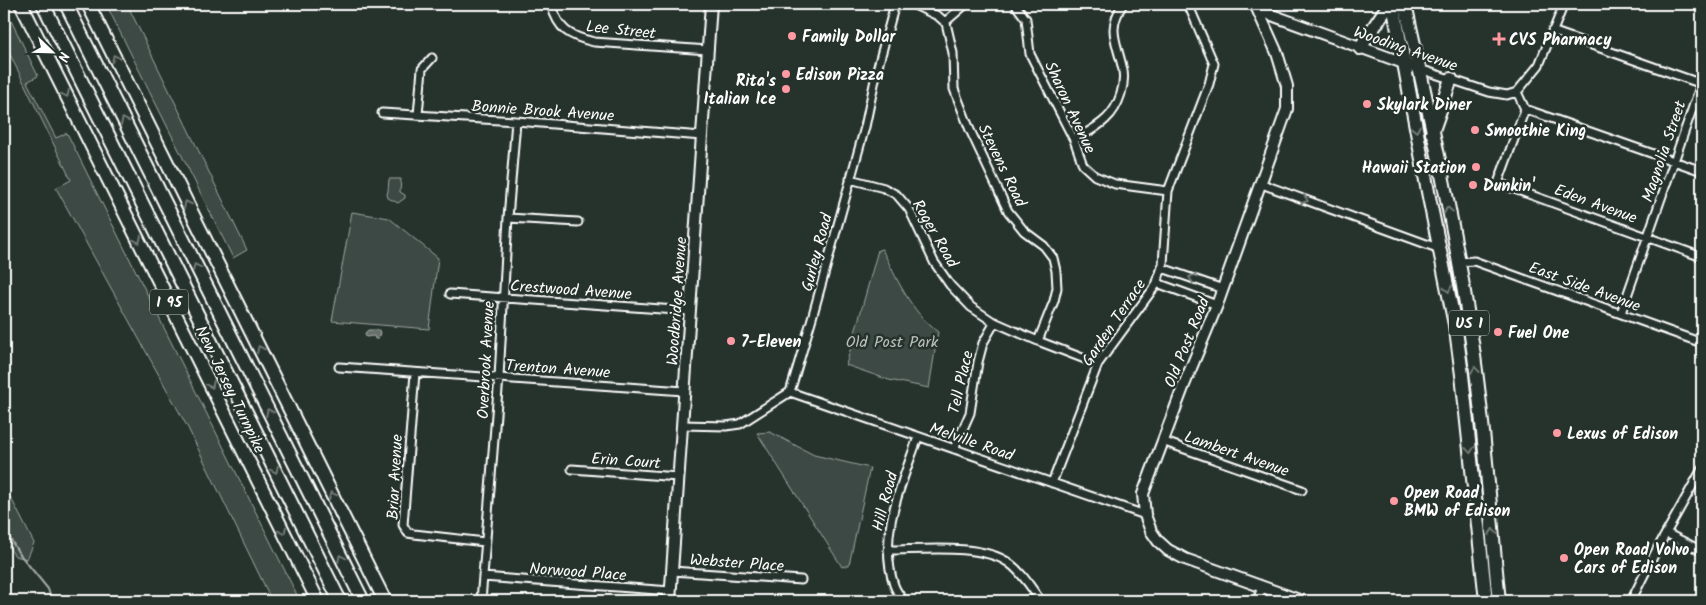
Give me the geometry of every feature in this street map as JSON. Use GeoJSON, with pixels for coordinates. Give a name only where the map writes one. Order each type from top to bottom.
{"type":"FeatureCollection","features":[{"type":"Feature","properties":{"kind":"highway","name":"New Jersey Turnpike"},"geometry":{"type":"LineString","coordinates":[[21,4],[318,601]]}},
{"type":"Feature","properties":{"kind":"highway","name":"New Jersey Turnpike"},"geometry":{"type":"LineString","coordinates":[[43,4],[340,601]]}},
{"type":"Feature","properties":{"kind":"highway","name":"New Jersey Turnpike"},"geometry":{"type":"LineString","coordinates":[[66,4],[363,601]]}},
{"type":"Feature","properties":{"kind":"highway"},"geometry":{"type":"LineString","coordinates":[[88,4],[385,601]]}},
{"type":"Feature","properties":{"kind":"highway"},"geometry":{"type":"LineString","coordinates":[[1360,48],[1386,9],[1387,4]]}},
{"type":"Feature","properties":{"kind":"highway","name":"US 1"},"geometry":{"type":"LineString","coordinates":[[1393,4],[1413,115],[1451,302],[1462,375],[1486,601]]}},
{"type":"Feature","properties":{"kind":"highway","name":"US 1"},"geometry":{"type":"LineString","coordinates":[[1405,4],[1420,69],[1472,341],[1499,601]]}},
{"type":"Feature","properties":{"kind":"highway"},"geometry":{"type":"LineString","coordinates":[[1432,133],[1451,79]]}},
{"type":"Feature","properties":{"kind":"street","name":"Lee Street"},"geometry":{"type":"LineString","coordinates":[[551,4],[553,13],[562,29],[578,38],[594,42],[708,50]]}},
{"type":"Feature","properties":{"kind":"street","name":"Woodbridge Avenue"},"geometry":{"type":"LineString","coordinates":[[670,596],[711,4]]}},
{"type":"Feature","properties":{"kind":"street","name":"Gurley Road"},"geometry":{"type":"LineString","coordinates":[[790,392],[865,127],[877,70],[895,4]]}},
{"type":"Feature","properties":{"kind":"street"},"geometry":{"type":"LineString","coordinates":[[912,4],[930,12],[945,22],[966,4]]}},
{"type":"Feature","properties":{"kind":"street","name":"Sharon Avenue"},"geometry":{"type":"LineString","coordinates":[[1015,4],[1026,19],[1030,54],[1074,140],[1083,165],[1095,176],[1115,184],[1168,191]]}},
{"type":"Feature","properties":{"kind":"street"},"geometry":{"type":"LineString","coordinates":[[1074,140],[1106,119],[1118,102],[1123,68],[1114,43],[1114,27],[1116,14],[1123,4]]}},
{"type":"Feature","properties":{"kind":"street","name":"Garden Terrace"},"geometry":{"type":"LineString","coordinates":[[1052,483],[1098,364],[1157,283],[1162,268],[1168,191],[1209,84],[1214,64],[1188,4]]}},
{"type":"Feature","properties":{"kind":"street"},"geometry":{"type":"LineString","coordinates":[[1564,4],[1540,65],[1517,92],[1525,109],[1702,171]]}},
{"type":"Feature","properties":{"kind":"street","name":"Wooding Avenue"},"geometry":{"type":"LineString","coordinates":[[1257,7],[1360,48],[1489,92],[1507,95],[1517,92]]}},
{"type":"Feature","properties":{"kind":"street","name":"Old Post Road"},"geometry":{"type":"LineString","coordinates":[[1257,7],[1277,53],[1287,86],[1287,109],[1259,183],[1223,289],[1162,441],[1143,494],[1151,531],[1168,550],[1185,559],[1302,601]]}},
{"type":"Feature","properties":{"kind":"street","name":"Stevens Road"},"geometry":{"type":"LineString","coordinates":[[945,22],[953,53],[954,89],[970,130],[1008,212],[1024,231],[1044,246],[1054,258],[1056,279],[1054,301],[1038,341]]}},
{"type":"Feature","properties":{"kind":"street"},"geometry":{"type":"LineString","coordinates":[[1552,31],[1702,84]]}},
{"type":"Feature","properties":{"kind":"street"},"geometry":{"type":"LineString","coordinates":[[418,115],[422,69],[432,58]]}},
{"type":"Feature","properties":{"kind":"street","name":"Magnolia Street"},"geometry":{"type":"LineString","coordinates":[[1621,313],[1702,84]]}},
{"type":"Feature","properties":{"kind":"street","name":"Eden Avenue"},"geometry":{"type":"LineString","coordinates":[[1525,109],[1498,183],[1702,257]]}},
{"type":"Feature","properties":{"kind":"street","name":"Bonnie Brook Avenue"},"geometry":{"type":"LineString","coordinates":[[382,113],[516,121],[702,136]]}},
{"type":"Feature","properties":{"kind":"street","name":"Overbrook Avenue"},"geometry":{"type":"LineString","coordinates":[[481,601],[499,377],[502,297],[516,121]]}},
{"type":"Feature","properties":{"kind":"street","name":"Roger Road"},"geometry":{"type":"LineString","coordinates":[[850,179],[884,188],[897,195],[909,209],[934,262],[950,285],[971,307],[995,322],[1098,364]]}},
{"type":"Feature","properties":{"kind":"street"},"geometry":{"type":"LineString","coordinates":[[1259,183],[1440,249]]}},
{"type":"Feature","properties":{"kind":"street"},"geometry":{"type":"LineString","coordinates":[[508,218],[578,222]]}},
{"type":"Feature","properties":{"kind":"street","name":"East Side Avenue"},"geometry":{"type":"LineString","coordinates":[[1458,262],[1474,261],[1702,343]]}},
{"type":"Feature","properties":{"kind":"street"},"geometry":{"type":"LineString","coordinates":[[1162,268],[1223,289]]}},
{"type":"Feature","properties":{"kind":"street"},"geometry":{"type":"LineString","coordinates":[[1157,283],[1217,305]]}},
{"type":"Feature","properties":{"kind":"street","name":"Crestwood Avenue"},"geometry":{"type":"LineString","coordinates":[[450,294],[690,312]]}},
{"type":"Feature","properties":{"kind":"street","name":"Tell Place"},"geometry":{"type":"LineString","coordinates":[[954,449],[970,413],[978,362],[984,343],[995,322]]}},
{"type":"Feature","properties":{"kind":"street","name":"Trenton Avenue"},"geometry":{"type":"LineString","coordinates":[[339,367],[684,391]]}},
{"type":"Feature","properties":{"kind":"street","name":"Briar Avenue"},"geometry":{"type":"LineString","coordinates":[[415,373],[403,525],[408,533],[485,542]]}},
{"type":"Feature","properties":{"kind":"street"},"geometry":{"type":"LineString","coordinates":[[682,425],[726,426],[740,424],[790,392]]}},
{"type":"Feature","properties":{"kind":"street","name":"Melville Road"},"geometry":{"type":"LineString","coordinates":[[790,392],[1146,514]]}},
{"type":"Feature","properties":{"kind":"street","name":"Hill Road"},"geometry":{"type":"LineString","coordinates":[[904,601],[894,586],[888,561],[887,541],[893,512],[918,436]]}},
{"type":"Feature","properties":{"kind":"street","name":"Lambert Avenue"},"geometry":{"type":"LineString","coordinates":[[1162,441],[1302,490]]}},
{"type":"Feature","properties":{"kind":"street"},"geometry":{"type":"LineString","coordinates":[[1631,601],[1702,469]]}},
{"type":"Feature","properties":{"kind":"street","name":"Erin Court"},"geometry":{"type":"LineString","coordinates":[[572,470],[678,478]]}},
{"type":"Feature","properties":{"kind":"street"},"geometry":{"type":"LineString","coordinates":[[1666,533],[1702,551]]}},
{"type":"Feature","properties":{"kind":"street"},"geometry":{"type":"LineString","coordinates":[[888,550],[972,550],[991,554],[1008,562],[1022,575],[1041,601]]}},
{"type":"Feature","properties":{"kind":"street","name":"Webster Place"},"geometry":{"type":"LineString","coordinates":[[672,571],[800,580]]}},
{"type":"Feature","properties":{"kind":"street","name":"Norwood Place"},"geometry":{"type":"LineString","coordinates":[[483,577],[670,596]]}},
{"type":"Feature","properties":{"kind":"street"},"geometry":{"type":"LineString","coordinates":[[1257,601],[1262,587]]}},
{"type":"Feature","properties":{"kind":"green space"},"geometry":{"type":"Polygon","coordinates":[[[106,4],[127,4],[247,250],[233,258],[106,4]]]}},
{"type":"Feature","properties":{"kind":"green space"},"geometry":{"type":"Polygon","coordinates":[[[4,6],[38,76],[27,82],[56,138],[67,133],[300,601],[272,601],[188,428],[56,188],[71,180],[4,42],[4,6]]]}},
{"type":"Feature","properties":{"kind":"green space"},"geometry":{"type":"Polygon","coordinates":[[[389,179],[401,179],[400,192],[405,195],[405,198],[398,203],[388,198],[389,179]]]}},
{"type":"Feature","properties":{"kind":"green space"},"geometry":{"type":"Polygon","coordinates":[[[352,212],[389,218],[438,258],[429,329],[332,321],[352,212]]]}},
{"type":"Feature","properties":{"kind":"green space","name":"Old Post Park"},"geometry":{"type":"Polygon","coordinates":[[[882,249],[912,304],[928,324],[938,332],[929,388],[889,380],[846,365],[878,250],[882,249]]]}},
{"type":"Feature","properties":{"kind":"green space"},"geometry":{"type":"Polygon","coordinates":[[[770,432],[814,455],[870,468],[849,565],[842,567],[757,433],[770,432]]]}},
{"type":"Feature","properties":{"kind":"green space"},"geometry":{"type":"Polygon","coordinates":[[[4,490],[11,498],[34,543],[27,559],[15,556],[4,541],[4,490]]]}},
{"type":"Feature","properties":{"kind":"shaded area"},"geometry":{"type":"Polygon","coordinates":[[[368,330],[379,330],[378,339],[375,339],[374,336],[366,337],[365,333],[368,330]]]}},
{"type":"Feature","properties":{"kind":"waterway"},"geometry":{"type":"LineString","coordinates":[[4,528],[18,552],[48,589],[52,601]]}},
{"type":"Feature","properties":{"kind":"place","name":"Family Dollar"},"geometry":{"type":"Point","coordinates":[792,36]}},
{"type":"Feature","properties":{"kind":"place","name":"CVS Pharmacy"},"geometry":{"type":"Point","coordinates":[1499,39]}},
{"type":"Feature","properties":{"kind":"place","name":"Edison Pizza"},"geometry":{"type":"Point","coordinates":[786,74]}},
{"type":"Feature","properties":{"kind":"place","name":"Rita's Italian Ice"},"geometry":{"type":"Point","coordinates":[786,89]}},
{"type":"Feature","properties":{"kind":"place","name":"Skylark Diner"},"geometry":{"type":"Point","coordinates":[1367,104]}},
{"type":"Feature","properties":{"kind":"place","name":"Smoothie King"},"geometry":{"type":"Point","coordinates":[1475,130]}},
{"type":"Feature","properties":{"kind":"place","name":"Hawaii Station"},"geometry":{"type":"Point","coordinates":[1476,167]}},
{"type":"Feature","properties":{"kind":"place","name":"Dunkin'"},"geometry":{"type":"Point","coordinates":[1473,185]}},
{"type":"Feature","properties":{"kind":"place","name":"Fuel One"},"geometry":{"type":"Point","coordinates":[1498,332]}},
{"type":"Feature","properties":{"kind":"place","name":"7-Eleven"},"geometry":{"type":"Point","coordinates":[731,341]}},
{"type":"Feature","properties":{"kind":"place","name":"Lexus of Edison"},"geometry":{"type":"Point","coordinates":[1557,433]}},
{"type":"Feature","properties":{"kind":"place","name":"Open Road BMW of Edison"},"geometry":{"type":"Point","coordinates":[1394,501]}},
{"type":"Feature","properties":{"kind":"place","name":"Open Road Volvo Cars of Edison"},"geometry":{"type":"Point","coordinates":[1564,558]}}]}
